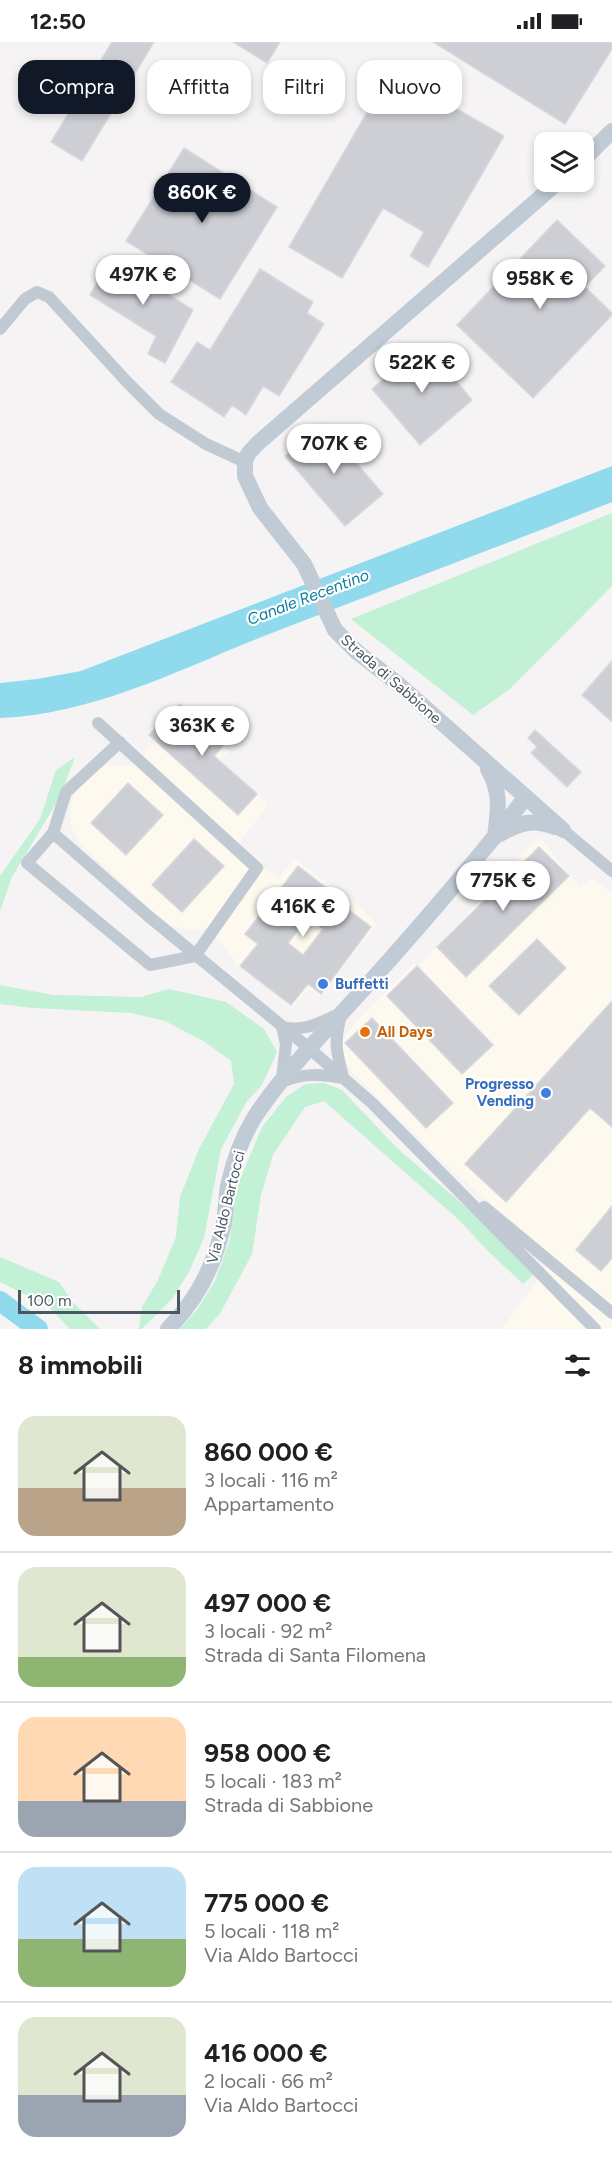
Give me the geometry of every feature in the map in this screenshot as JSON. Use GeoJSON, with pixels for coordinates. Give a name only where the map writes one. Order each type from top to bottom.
{"type":"FeatureCollection","features":[{"type":"Feature","properties":{"kind":"main road"},"geometry":{"type":"LineString","coordinates":[[594,149],[612,131]]}},
{"type":"Feature","properties":{"kind":"main road"},"geometry":{"type":"LineString","coordinates":[[245,462],[248,454],[257,444],[547,192]]}},
{"type":"Feature","properties":{"kind":"main road","name":"Strada di Sabbione"},"geometry":{"type":"LineString","coordinates":[[245,462],[245,476],[260,508],[304,564],[335,630],[357,652],[397,682],[563,830]]}},
{"type":"Feature","properties":{"kind":"main road"},"geometry":{"type":"LineString","coordinates":[[482,758],[497,785],[499,806],[495,838]]}},
{"type":"Feature","properties":{"kind":"main road","name":"Via Aldo Bartocci"},"geometry":{"type":"LineString","coordinates":[[168,1329],[196,1298],[209,1273],[223,1226],[228,1185],[239,1150],[253,1120],[310,1048],[495,838],[525,798]]}},
{"type":"Feature","properties":{"kind":"main road","name":"Via Aldo Bartocci"},"geometry":{"type":"LineString","coordinates":[[495,838],[512,828],[540,822],[563,830]]}},
{"type":"Feature","properties":{"kind":"street"},"geometry":{"type":"LineString","coordinates":[[0,328],[25,299],[37,292],[49,297],[159,414],[206,444],[245,462]]}},
{"type":"Feature","properties":{"kind":"street"},"geometry":{"type":"LineString","coordinates":[[98,723],[120,742],[257,868],[195,956],[150,965],[27,863],[53,833],[66,792],[120,742]]}},
{"type":"Feature","properties":{"kind":"street","name":"Strada di Sabbione"},"geometry":{"type":"LineString","coordinates":[[563,830],[612,871]]}},
{"type":"Feature","properties":{"kind":"street"},"geometry":{"type":"LineString","coordinates":[[53,833],[195,956],[310,1048],[372,1102],[595,1329]]}},
{"type":"Feature","properties":{"kind":"street"},"geometry":{"type":"LineString","coordinates":[[341,1013],[336,1033],[336,1048],[344,1078]]}},
{"type":"Feature","properties":{"kind":"street","name":"Via Aldo Bartocci"},"geometry":{"type":"LineString","coordinates":[[282,1027],[296,1030],[311,1027],[341,1013]]}},
{"type":"Feature","properties":{"kind":"street"},"geometry":{"type":"LineString","coordinates":[[282,1027],[286,1044],[282,1082],[294,1077],[318,1074],[344,1078]]}},
{"type":"Feature","properties":{"kind":"street"},"geometry":{"type":"LineString","coordinates":[[441,1173],[612,1313]]}},
{"type":"Feature","properties":{"kind":"shaded area"},"geometry":{"type":"Polygon","coordinates":[[[184,707],[230,750],[220,760],[268,805],[231,853],[280,877],[294,859],[356,903],[377,924],[320,996],[308,988],[293,1008],[238,966],[209,927],[199,930],[182,929],[165,922],[80,844],[70,824],[71,803],[82,780],[95,769],[112,765],[133,766],[184,707]]]}},
{"type":"Feature","properties":{"kind":"shaded area"},"geometry":{"type":"Polygon","coordinates":[[[539,836],[580,888],[592,878],[612,892],[612,1329],[502,1329],[554,1257],[446,1165],[352,1072],[343,1056],[341,1042],[355,1023],[414,963],[418,967],[539,836]]]}},
{"type":"Feature","properties":{"kind":"green space"},"geometry":{"type":"Polygon","coordinates":[[[612,513],[612,586],[510,689],[473,715],[351,619],[612,513]]]}},
{"type":"Feature","properties":{"kind":"green space"},"geometry":{"type":"Polygon","coordinates":[[[75,757],[61,795],[12,877],[0,911],[0,876],[40,819],[56,770],[75,757]]]}},
{"type":"Feature","properties":{"kind":"green space"},"geometry":{"type":"Polygon","coordinates":[[[0,985],[53,995],[141,997],[169,989],[226,1002],[264,1029],[277,1052],[262,1085],[247,1101],[221,1149],[204,1238],[189,1272],[172,1299],[142,1329],[139,1329],[142,1307],[158,1280],[176,1237],[180,1197],[199,1149],[234,1084],[231,1061],[205,1042],[165,1021],[131,1013],[0,1004],[0,985]]]}},
{"type":"Feature","properties":{"kind":"green space"},"geometry":{"type":"Polygon","coordinates":[[[324,1083],[342,1090],[398,1149],[487,1225],[534,1274],[523,1284],[459,1220],[324,1101],[305,1107],[273,1155],[261,1195],[252,1254],[221,1312],[206,1329],[180,1329],[197,1310],[215,1281],[230,1239],[235,1191],[262,1127],[286,1097],[305,1084],[324,1083]]]}},
{"type":"Feature","properties":{"kind":"green space"},"geometry":{"type":"Polygon","coordinates":[[[0,1257],[59,1282],[71,1300],[100,1329],[70,1329],[48,1306],[0,1282],[0,1257]]]}},
{"type":"Feature","properties":{"kind":"water","name":"Canale Recentino"},"geometry":{"type":"Polygon","coordinates":[[[612,466],[612,502],[135,688],[69,708],[35,715],[0,718],[0,683],[81,671],[612,466]]]}},
{"type":"Feature","properties":{"kind":"building"},"geometry":{"type":"Polygon","coordinates":[[[112,42],[154,42],[135,73],[135,60],[101,60],[112,42]]]}},
{"type":"Feature","properties":{"kind":"building"},"geometry":{"type":"Polygon","coordinates":[[[233,42],[280,42],[269,60],[263,61],[233,42]]]}},
{"type":"Feature","properties":{"kind":"building"},"geometry":{"type":"Polygon","coordinates":[[[433,42],[612,42],[612,49],[565,124],[433,42]]]}},
{"type":"Feature","properties":{"kind":"building"},"geometry":{"type":"Polygon","coordinates":[[[462,112],[504,136],[428,267],[410,256],[424,232],[383,208],[342,278],[289,247],[366,114],[462,114],[462,112]]]}},
{"type":"Feature","properties":{"kind":"building"},"geometry":{"type":"Polygon","coordinates":[[[68,114],[110,114],[82,161],[51,142],[68,114]]]}},
{"type":"Feature","properties":{"kind":"building"},"geometry":{"type":"Polygon","coordinates":[[[184,148],[277,207],[220,299],[126,241],[184,148]]]}},
{"type":"Feature","properties":{"kind":"building"},"geometry":{"type":"Polygon","coordinates":[[[557,220],[605,266],[585,287],[612,315],[533,398],[457,325],[557,220]]]}},
{"type":"Feature","properties":{"kind":"building"},"geometry":{"type":"Polygon","coordinates":[[[111,258],[193,310],[165,363],[148,354],[156,336],[90,295],[111,258]]]}},
{"type":"Feature","properties":{"kind":"building"},"geometry":{"type":"Polygon","coordinates":[[[260,269],[313,302],[307,313],[324,324],[279,396],[263,386],[246,415],[232,405],[224,417],[171,382],[197,342],[210,350],[260,269]]]}},
{"type":"Feature","properties":{"kind":"building"},"geometry":{"type":"Polygon","coordinates":[[[425,343],[472,400],[420,445],[372,389],[425,343]]]}},
{"type":"Feature","properties":{"kind":"building"},"geometry":{"type":"Polygon","coordinates":[[[323,424],[383,494],[345,526],[285,456],[323,424]]]}},
{"type":"Feature","properties":{"kind":"building"},"geometry":{"type":"Polygon","coordinates":[[[612,661],[612,722],[582,695],[612,661]]]}},
{"type":"Feature","properties":{"kind":"building"},"geometry":{"type":"Polygon","coordinates":[[[180,704],[225,743],[214,756],[257,794],[238,815],[149,735],[180,704]]]}},
{"type":"Feature","properties":{"kind":"building"},"geometry":{"type":"Polygon","coordinates":[[[535,730],[581,772],[567,787],[531,753],[537,747],[528,738],[535,730]]]}},
{"type":"Feature","properties":{"kind":"building"},"geometry":{"type":"Polygon","coordinates":[[[128,783],[163,815],[126,855],[91,823],[128,783]]]}},
{"type":"Feature","properties":{"kind":"building"},"geometry":{"type":"Polygon","coordinates":[[[194,839],[224,866],[182,912],[152,885],[194,839]]]}},
{"type":"Feature","properties":{"kind":"building"},"geometry":{"type":"Polygon","coordinates":[[[539,847],[569,876],[466,977],[437,947],[539,847]]]}},
{"type":"Feature","properties":{"kind":"building"},"geometry":{"type":"Polygon","coordinates":[[[298,866],[350,906],[350,911],[371,927],[321,994],[308,984],[291,1005],[240,966],[258,944],[245,934],[298,866]],[[308,917],[288,943],[303,955],[323,929],[308,917]]]}},
{"type":"Feature","properties":{"kind":"building"},"geometry":{"type":"Polygon","coordinates":[[[537,939],[566,968],[519,1015],[489,986],[537,939]]]}},
{"type":"Feature","properties":{"kind":"building"},"geometry":{"type":"Polygon","coordinates":[[[417,966],[493,1045],[462,1074],[387,996],[417,966]]]}},
{"type":"Feature","properties":{"kind":"building"},"geometry":{"type":"Polygon","coordinates":[[[612,1001],[612,1127],[590,1108],[506,1202],[465,1164],[612,1001]]]}},
{"type":"Feature","properties":{"kind":"building"},"geometry":{"type":"Polygon","coordinates":[[[372,1018],[453,1103],[426,1128],[345,1043],[372,1018]]]}},
{"type":"Feature","properties":{"kind":"building"},"geometry":{"type":"Polygon","coordinates":[[[612,1206],[612,1258],[601,1271],[576,1250],[612,1206]]]}},
{"type":"Feature","properties":{"kind":"waterway"},"geometry":{"type":"LineString","coordinates":[[0,1301],[38,1329]]}},
{"type":"Feature","properties":{"kind":"place","name":"Buffetti"},"geometry":{"type":"Point","coordinates":[323,984]}},
{"type":"Feature","properties":{"kind":"place","name":"All Days"},"geometry":{"type":"Point","coordinates":[365,1032]}},
{"type":"Feature","properties":{"kind":"place","name":"Progresso Vending"},"geometry":{"type":"Point","coordinates":[546,1093]}}]}
